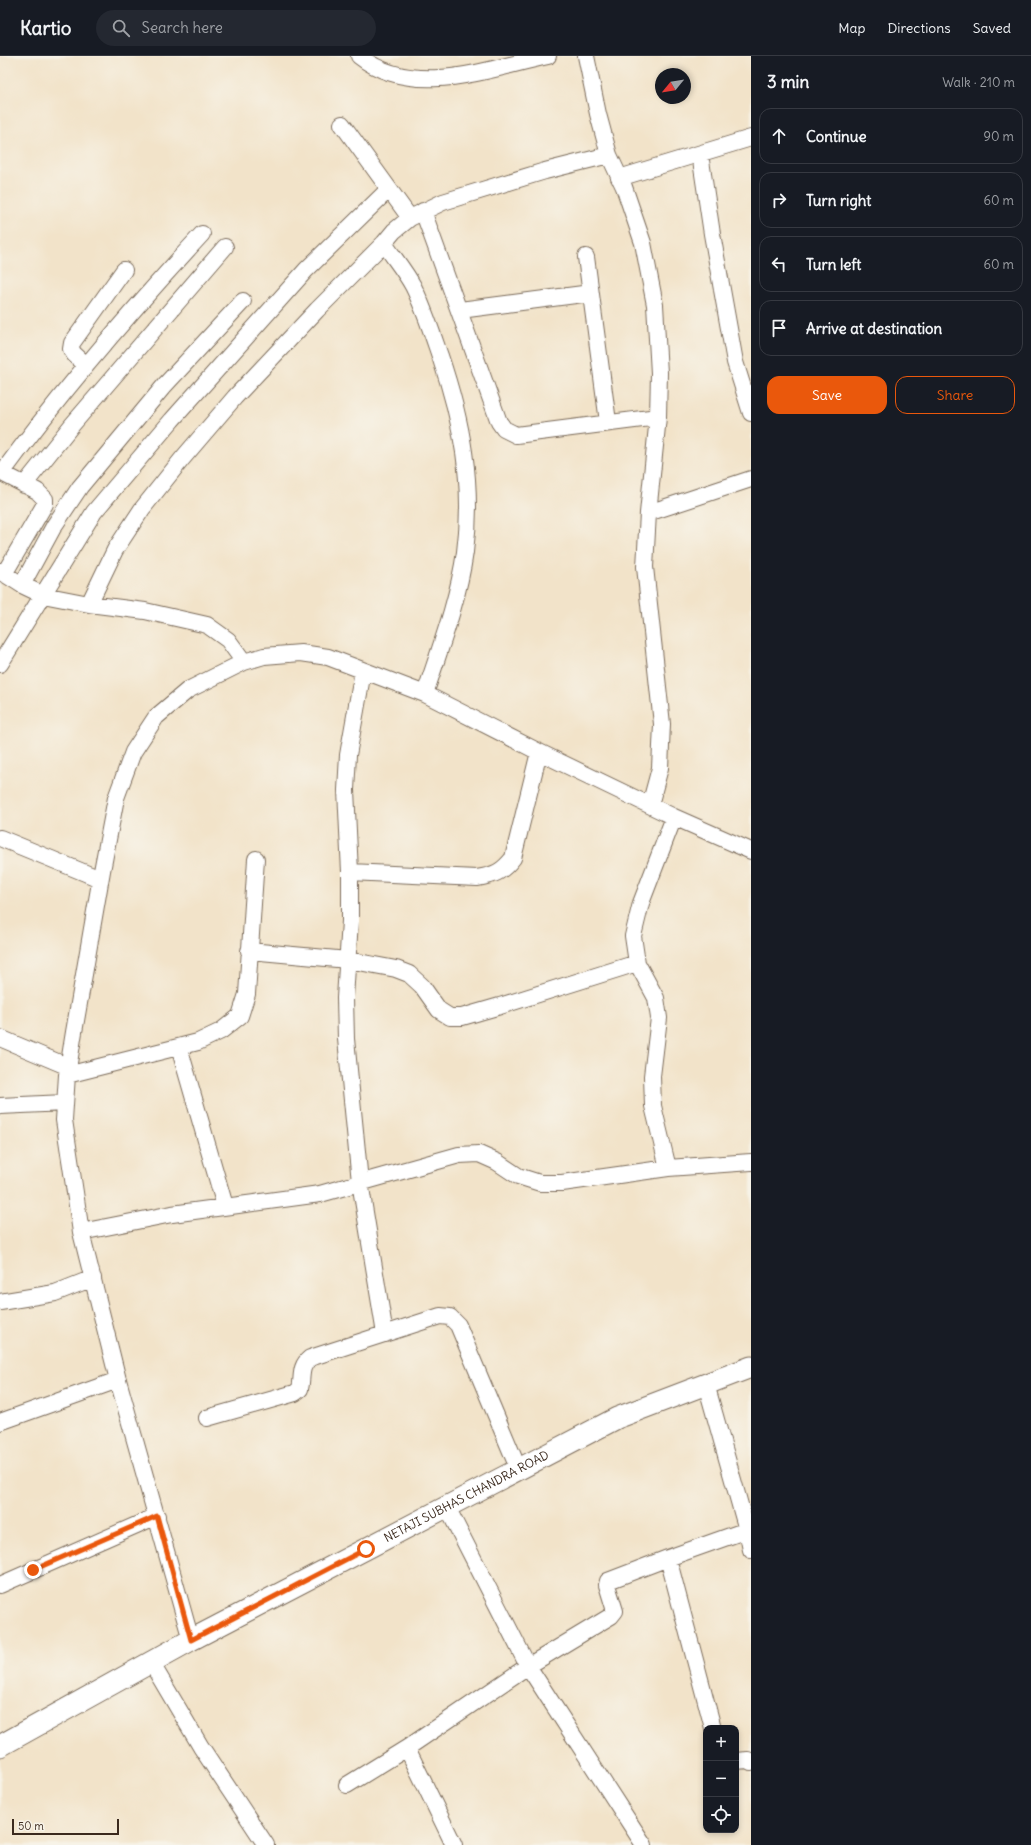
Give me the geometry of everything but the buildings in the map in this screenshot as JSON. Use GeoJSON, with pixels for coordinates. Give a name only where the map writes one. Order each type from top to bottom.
{"type":"FeatureCollection","features":[{"type":"Feature","properties":{"kind":"main road","name":"NETAJI SUBHAS CHANDRA ROAD"},"geometry":{"type":"LineString","coordinates":[[0,1746],[152,1664],[191,1640],[447,1507],[518,1468],[617,1418],[751,1367]]}},
{"type":"Feature","properties":{"kind":"street"},"geometry":{"type":"LineString","coordinates":[[359,56],[389,74],[433,80],[548,56]]}},
{"type":"Feature","properties":{"kind":"street"},"geometry":{"type":"LineString","coordinates":[[586,56],[598,114],[609,155],[620,178],[642,243],[655,305],[659,373],[658,417],[648,513],[645,567],[662,724],[660,768],[650,805]]}},
{"type":"Feature","properties":{"kind":"street"},"geometry":{"type":"LineString","coordinates":[[342,124],[388,189],[416,214],[460,310],[499,422],[504,429],[516,435],[608,422],[658,417]]}},
{"type":"Feature","properties":{"kind":"street"},"geometry":{"type":"LineString","coordinates":[[620,178],[751,138]]}},
{"type":"Feature","properties":{"kind":"street"},"geometry":{"type":"LineString","coordinates":[[700,154],[714,250],[735,362],[751,412]]}},
{"type":"Feature","properties":{"kind":"street"},"geometry":{"type":"LineString","coordinates":[[90,604],[115,550],[142,509],[182,459],[235,397],[394,231],[416,214],[443,202],[609,155]]}},
{"type":"Feature","properties":{"kind":"street"},"geometry":{"type":"LineString","coordinates":[[0,664],[94,512],[120,480],[306,270],[388,189]]}},
{"type":"Feature","properties":{"kind":"street"},"geometry":{"type":"LineString","coordinates":[[202,234],[126,317],[41,420],[1,472],[42,495],[45,504],[2,573],[43,595],[90,604],[145,611],[206,625],[228,640],[244,662]]}},
{"type":"Feature","properties":{"kind":"street"},"geometry":{"type":"LineString","coordinates":[[384,243],[412,285],[432,332],[453,393],[465,446],[469,500],[465,552],[452,615],[425,694]]}},
{"type":"Feature","properties":{"kind":"street"},"geometry":{"type":"LineString","coordinates":[[24,485],[77,419],[225,247]]}},
{"type":"Feature","properties":{"kind":"street"},"geometry":{"type":"LineString","coordinates":[[586,257],[608,422]]}},
{"type":"Feature","properties":{"kind":"street"},"geometry":{"type":"LineString","coordinates":[[86,365],[74,354],[71,349],[72,343],[124,270]]}},
{"type":"Feature","properties":{"kind":"street"},"geometry":{"type":"LineString","coordinates":[[460,310],[591,294]]}},
{"type":"Feature","properties":{"kind":"street"},"geometry":{"type":"LineString","coordinates":[[22,585],[54,526],[80,488],[164,386],[243,301]]}},
{"type":"Feature","properties":{"kind":"street"},"geometry":{"type":"LineString","coordinates":[[648,513],[751,479]]}},
{"type":"Feature","properties":{"kind":"street"},"geometry":{"type":"LineString","coordinates":[[191,1640],[118,1380],[80,1232],[64,1120],[68,1071],[100,879],[116,798],[133,752],[156,717],[188,690],[244,662],[264,656],[301,653],[328,657],[425,694],[539,752],[674,817],[751,851]]}},
{"type":"Feature","properties":{"kind":"street"},"geometry":{"type":"LineString","coordinates":[[363,671],[348,755],[346,790],[350,872],[348,960],[345,998],[346,1039],[360,1182],[385,1334]]}},
{"type":"Feature","properties":{"kind":"street"},"geometry":{"type":"LineString","coordinates":[[350,872],[477,878],[492,876],[505,868],[513,858],[539,752]]}},
{"type":"Feature","properties":{"kind":"street"},"geometry":{"type":"LineString","coordinates":[[668,1168],[654,1106],[652,1076],[659,1018],[656,998],[637,963],[633,936],[641,904],[674,817]]}},
{"type":"Feature","properties":{"kind":"street"},"geometry":{"type":"LineString","coordinates":[[0,838],[100,879]]}},
{"type":"Feature","properties":{"kind":"street"},"geometry":{"type":"LineString","coordinates":[[0,1038],[68,1071],[179,1047],[198,1042],[221,1031],[240,1016],[247,994],[256,859]]}},
{"type":"Feature","properties":{"kind":"street"},"geometry":{"type":"LineString","coordinates":[[249,951],[348,960],[396,969],[409,974],[422,986],[439,1010],[450,1017],[462,1017],[637,963]]}},
{"type":"Feature","properties":{"kind":"street"},"geometry":{"type":"LineString","coordinates":[[179,1047],[225,1206]]}},
{"type":"Feature","properties":{"kind":"street"},"geometry":{"type":"LineString","coordinates":[[0,1106],[65,1102]]}},
{"type":"Feature","properties":{"kind":"street"},"geometry":{"type":"LineString","coordinates":[[80,1232],[172,1214],[320,1194],[459,1155],[479,1154],[497,1162],[518,1176],[540,1183],[562,1183],[668,1168],[751,1162]]}},
{"type":"Feature","properties":{"kind":"street"},"geometry":{"type":"LineString","coordinates":[[0,1302],[55,1293],[93,1278]]}},
{"type":"Feature","properties":{"kind":"street"},"geometry":{"type":"LineString","coordinates":[[207,1418],[295,1393],[300,1389],[301,1369],[304,1363],[310,1358],[440,1316],[450,1317],[458,1325],[518,1468]]}},
{"type":"Feature","properties":{"kind":"street"},"geometry":{"type":"LineString","coordinates":[[0,1422],[118,1380]]}},
{"type":"Feature","properties":{"kind":"street"},"geometry":{"type":"LineString","coordinates":[[706,1384],[747,1530],[751,1550]]}},
{"type":"Feature","properties":{"kind":"street"},"geometry":{"type":"LineString","coordinates":[[447,1507],[528,1666],[644,1845]]}},
{"type":"Feature","properties":{"kind":"street"},"geometry":{"type":"LineString","coordinates":[[0,1585],[157,1516]]}},
{"type":"Feature","properties":{"kind":"street"},"geometry":{"type":"LineString","coordinates":[[347,1785],[407,1748],[528,1666],[611,1616],[615,1612],[607,1585],[608,1581],[747,1530]]}},
{"type":"Feature","properties":{"kind":"street"},"geometry":{"type":"LineString","coordinates":[[668,1558],[712,1725]]}},
{"type":"Feature","properties":{"kind":"street"},"geometry":{"type":"LineString","coordinates":[[152,1664],[201,1747],[266,1845]]}},
{"type":"Feature","properties":{"kind":"street"},"geometry":{"type":"LineString","coordinates":[[407,1748],[454,1845]]}},
{"type":"Feature","properties":{"kind":"street"},"geometry":{"type":"LineString","coordinates":[[739,1761],[748,1760],[751,1762]]}},
{"type":"Feature","properties":{"kind":"route"},"geometry":{"type":"LineString","coordinates":[[33,1570],[157,1516],[191,1640],[366,1549]]}}]}
